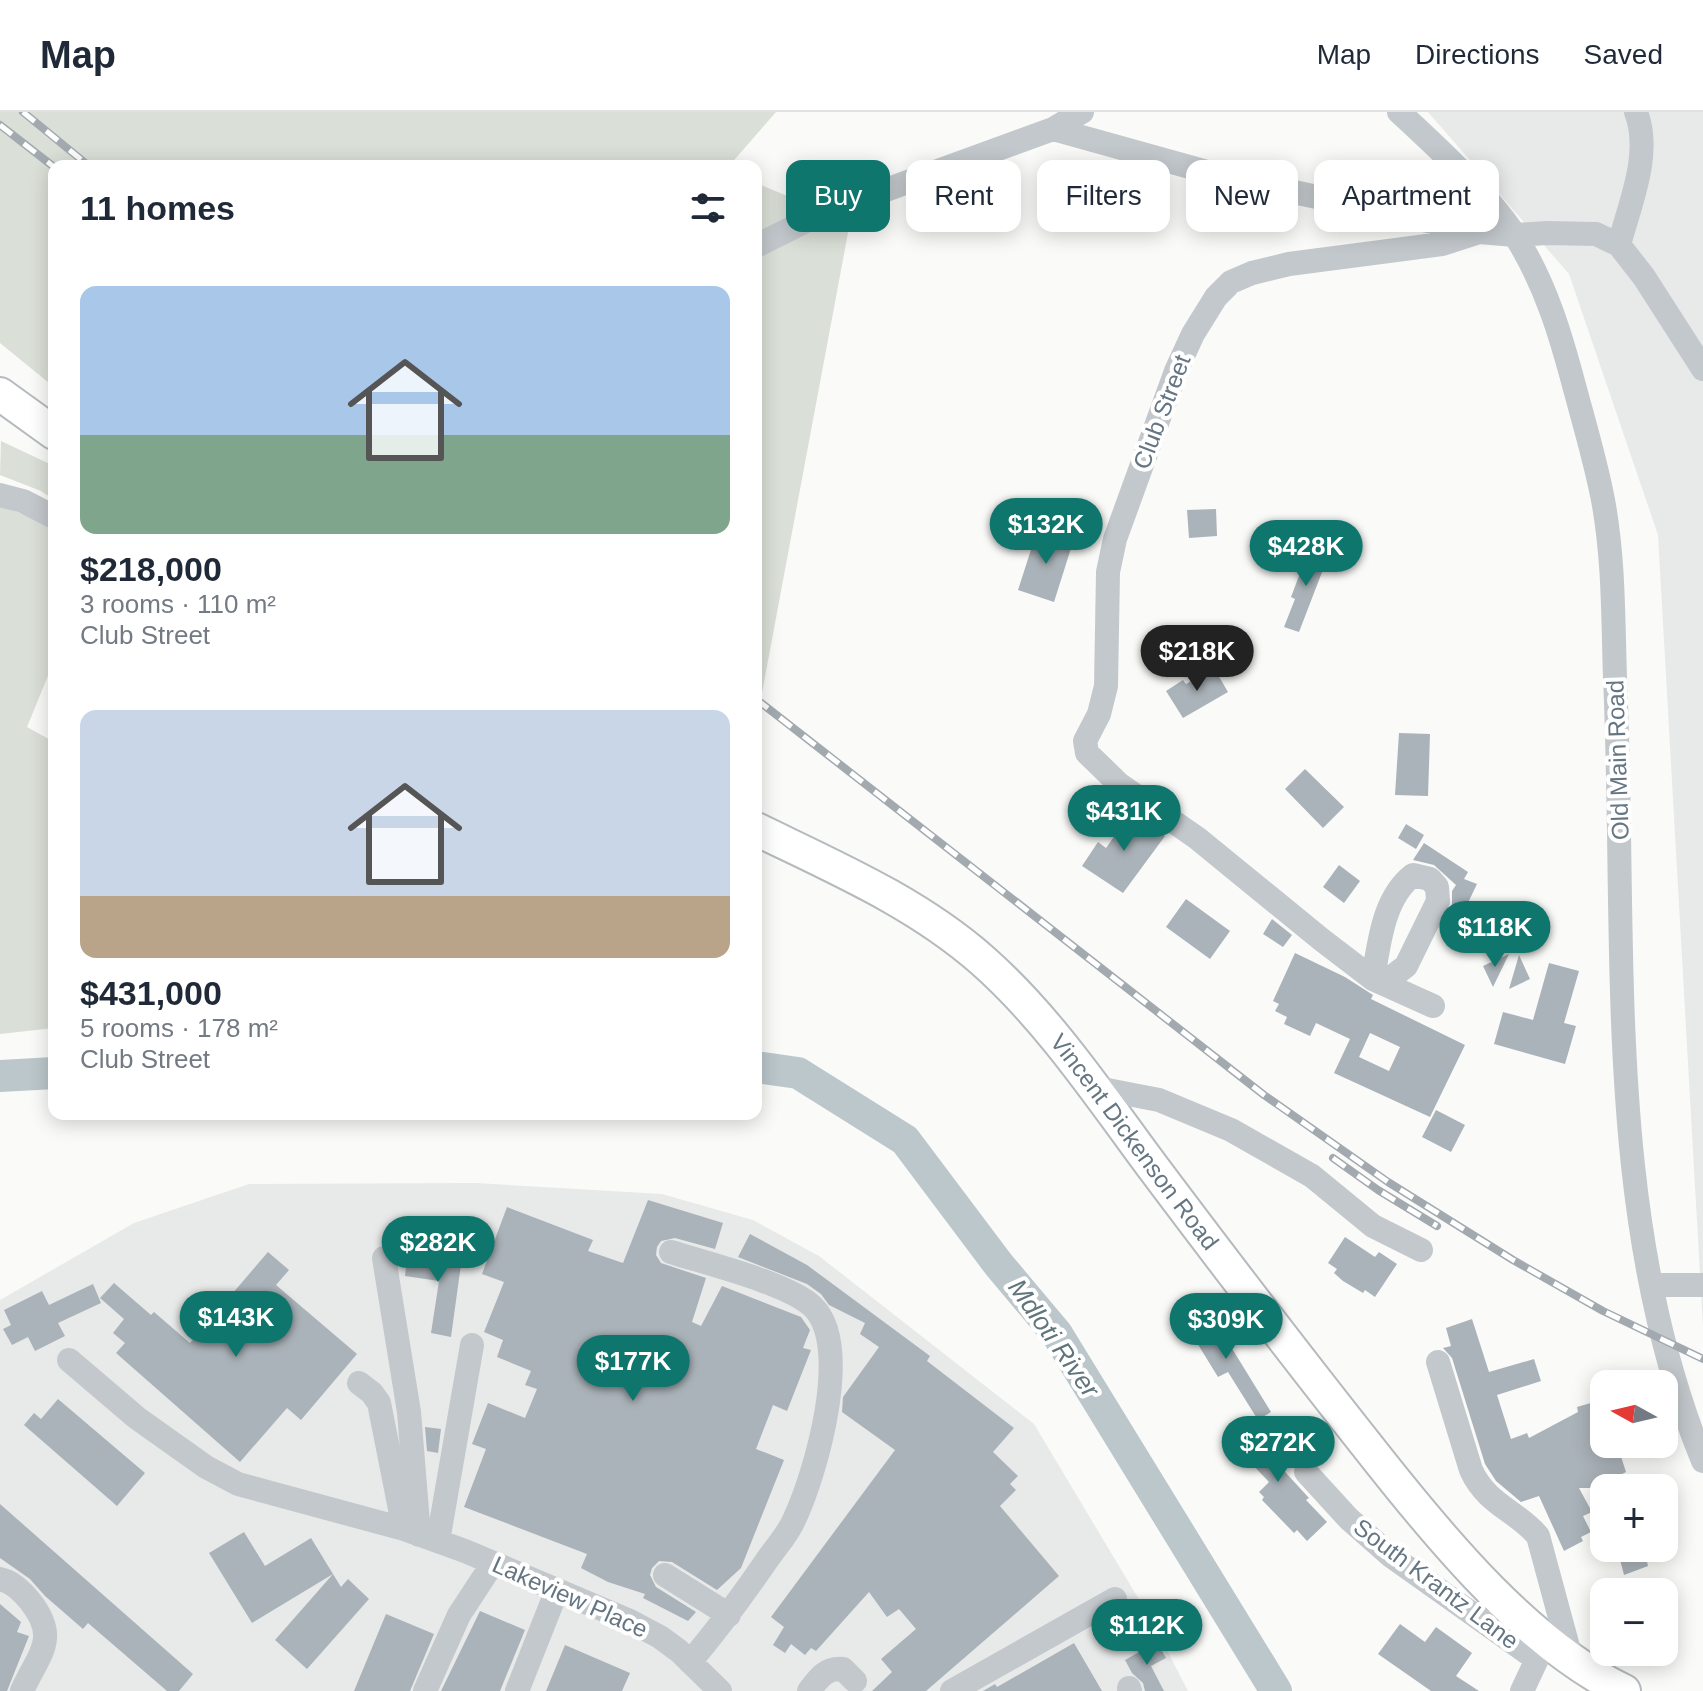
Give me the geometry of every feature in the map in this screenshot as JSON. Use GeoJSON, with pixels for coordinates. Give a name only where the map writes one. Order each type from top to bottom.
{"type":"FeatureCollection","features":[{"type":"Feature","properties":{"kind":"main road"},"geometry":{"type":"LineString","coordinates":[[0,394],[48,429]]}},
{"type":"Feature","properties":{"kind":"main road","name":"Vincent Dickenson Road"},"geometry":{"type":"LineString","coordinates":[[762,832],[905,904],[950,934],[983,962],[1021,1000],[1092,1087],[1456,1555],[1551,1652],[1624,1691]]}},
{"type":"Feature","properties":{"kind":"street"},"geometry":{"type":"LineString","coordinates":[[762,243],[820,214],[1053,129],[1082,112]]}},
{"type":"Feature","properties":{"kind":"street","name":"Old Main Road"},"geometry":{"type":"LineString","coordinates":[[1399,112],[1470,182],[1515,235],[1555,316],[1594,459],[1610,556],[1630,1148],[1651,1285],[1675,1387],[1703,1461]]}},
{"type":"Feature","properties":{"kind":"street"},"geometry":{"type":"LineString","coordinates":[[1619,245],[1642,153],[1642,133],[1636,112]]}},
{"type":"Feature","properties":{"kind":"street"},"geometry":{"type":"LineString","coordinates":[[1053,129],[1229,178],[1314,196]]}},
{"type":"Feature","properties":{"kind":"street"},"geometry":{"type":"LineString","coordinates":[[1479,232],[1596,234],[1619,245],[1644,277],[1703,369]]}},
{"type":"Feature","properties":{"kind":"street","name":"Club Street"},"geometry":{"type":"LineString","coordinates":[[1433,1006],[1379,981],[1197,838],[1119,784],[1087,753],[1085,741],[1099,714],[1106,686],[1110,558],[1176,371],[1193,334],[1216,297],[1231,282],[1252,273],[1289,264],[1442,244],[1479,232]]}},
{"type":"Feature","properties":{"kind":"street"},"geometry":{"type":"LineString","coordinates":[[0,495],[23,501],[48,514]]}},
{"type":"Feature","properties":{"kind":"street"},"geometry":{"type":"LineString","coordinates":[[1092,1087],[1159,1100],[1231,1130],[1312,1176],[1373,1226],[1421,1250]]}},
{"type":"Feature","properties":{"kind":"street"},"geometry":{"type":"LineString","coordinates":[[671,1252],[777,1287],[815,1308],[823,1320],[829,1340],[831,1382],[817,1463],[793,1522],[729,1615],[690,1662]]}},
{"type":"Feature","properties":{"kind":"street"},"geometry":{"type":"LineString","coordinates":[[384,1258],[409,1412],[420,1535]]}},
{"type":"Feature","properties":{"kind":"street"},"geometry":{"type":"LineString","coordinates":[[1651,1285],[1703,1285]]}},
{"type":"Feature","properties":{"kind":"street"},"geometry":{"type":"LineString","coordinates":[[420,1535],[472,1345]]}},
{"type":"Feature","properties":{"kind":"street","name":"Lakeview Place"},"geometry":{"type":"LineString","coordinates":[[69,1360],[137,1418],[206,1467],[238,1484],[420,1535],[557,1590],[660,1637],[720,1691]]}},
{"type":"Feature","properties":{"kind":"street"},"geometry":{"type":"LineString","coordinates":[[1438,1362],[1479,1487],[1495,1503],[1529,1525],[1538,1536],[1551,1652],[1523,1690]]}},
{"type":"Feature","properties":{"kind":"street"},"geometry":{"type":"LineString","coordinates":[[359,1383],[379,1403],[420,1535]]}},
{"type":"Feature","properties":{"kind":"street","name":"South Krantz Lane"},"geometry":{"type":"LineString","coordinates":[[1306,1472],[1349,1519],[1391,1556],[1551,1652]]}},
{"type":"Feature","properties":{"kind":"street"},"geometry":{"type":"LineString","coordinates":[[425,1691],[459,1615],[493,1563]]}},
{"type":"Feature","properties":{"kind":"street"},"geometry":{"type":"LineString","coordinates":[[665,1575],[729,1615]]}},
{"type":"Feature","properties":{"kind":"street"},"geometry":{"type":"LineString","coordinates":[[0,1579],[26,1595],[44,1620],[46,1630],[45,1643],[22,1691]]}},
{"type":"Feature","properties":{"kind":"street"},"geometry":{"type":"LineString","coordinates":[[517,1691],[557,1590]]}},
{"type":"Feature","properties":{"kind":"street"},"geometry":{"type":"LineString","coordinates":[[952,1691],[1115,1599]]}},
{"type":"Feature","properties":{"kind":"street"},"geometry":{"type":"LineString","coordinates":[[809,1691],[821,1675],[831,1669],[843,1669],[855,1681]]}},
{"type":"Feature","properties":{"kind":"shaded area"},"geometry":{"type":"Polygon","coordinates":[[[0,112],[776,112],[734,160],[48,160],[48,382],[0,343],[0,112]]]}},
{"type":"Feature","properties":{"kind":"shaded area"},"geometry":{"type":"Polygon","coordinates":[[[1428,112],[1703,112],[1703,1327],[1658,535],[1569,274],[1499,194],[1499,160],[1470,160],[1428,112]]]}},
{"type":"Feature","properties":{"kind":"shaded area"},"geometry":{"type":"Polygon","coordinates":[[[762,185],[786,195],[786,232],[848,232],[762,693],[762,185]]]}},
{"type":"Feature","properties":{"kind":"shaded area"},"geometry":{"type":"Polygon","coordinates":[[[1,441],[48,463],[48,496],[41,491],[0,475],[1,441]]]}},
{"type":"Feature","properties":{"kind":"shaded area"},"geometry":{"type":"Polygon","coordinates":[[[0,505],[48,525],[48,676],[27,727],[48,739],[48,1029],[0,1034],[0,505]]]}},
{"type":"Feature","properties":{"kind":"shaded area"},"geometry":{"type":"Polygon","coordinates":[[[476,1183],[662,1194],[753,1220],[819,1256],[1034,1424],[1153,1623],[1188,1691],[0,1691],[0,1300],[134,1223],[249,1184],[476,1183]]]}},
{"type":"Feature","properties":{"kind":"building"},"geometry":{"type":"Polygon","coordinates":[[[1216,509],[1217,536],[1189,538],[1187,510],[1216,509]]]}},
{"type":"Feature","properties":{"kind":"building"},"geometry":{"type":"Polygon","coordinates":[[[1037,531],[1073,542],[1054,602],[1018,590],[1037,531]]]}},
{"type":"Feature","properties":{"kind":"building"},"geometry":{"type":"Polygon","coordinates":[[[1310,547],[1329,554],[1299,632],[1284,627],[1295,599],[1291,597],[1310,547]]]}},
{"type":"Feature","properties":{"kind":"building"},"geometry":{"type":"Polygon","coordinates":[[[1214,668],[1228,692],[1183,718],[1166,691],[1183,680],[1186,684],[1214,668]]]}},
{"type":"Feature","properties":{"kind":"building"},"geometry":{"type":"Polygon","coordinates":[[[1399,733],[1430,734],[1428,796],[1395,795],[1399,733]]]}},
{"type":"Feature","properties":{"kind":"building"},"geometry":{"type":"Polygon","coordinates":[[[1305,769],[1344,807],[1323,828],[1285,789],[1305,769]]]}},
{"type":"Feature","properties":{"kind":"building"},"geometry":{"type":"Polygon","coordinates":[[[1130,814],[1138,820],[1140,817],[1165,836],[1123,893],[1082,866],[1098,842],[1106,848],[1130,814]]]}},
{"type":"Feature","properties":{"kind":"building"},"geometry":{"type":"Polygon","coordinates":[[[1406,824],[1424,835],[1416,849],[1398,838],[1406,824]]]}},
{"type":"Feature","properties":{"kind":"building"},"geometry":{"type":"Polygon","coordinates":[[[1424,843],[1468,872],[1464,879],[1477,884],[1453,934],[1442,928],[1452,907],[1452,891],[1456,885],[1434,865],[1413,860],[1424,843]]]}},
{"type":"Feature","properties":{"kind":"building"},"geometry":{"type":"Polygon","coordinates":[[[1339,865],[1360,881],[1344,903],[1323,887],[1339,865]]]}},
{"type":"Feature","properties":{"kind":"building"},"geometry":{"type":"Polygon","coordinates":[[[1186,899],[1230,931],[1210,959],[1166,927],[1186,899]]]}},
{"type":"Feature","properties":{"kind":"building"},"geometry":{"type":"Polygon","coordinates":[[[1272,919],[1292,935],[1283,947],[1263,934],[1272,919]]]}},
{"type":"Feature","properties":{"kind":"building"},"geometry":{"type":"Polygon","coordinates":[[[1295,953],[1345,977],[1373,995],[1371,999],[1465,1045],[1430,1117],[1334,1073],[1350,1039],[1316,1023],[1310,1036],[1284,1024],[1287,1017],[1275,1011],[1279,1004],[1273,1001],[1295,953]],[[1370,1033],[1359,1057],[1389,1071],[1400,1047],[1370,1033]]]}},
{"type":"Feature","properties":{"kind":"building"},"geometry":{"type":"Polygon","coordinates":[[[1509,954],[1493,987],[1483,966],[1509,954]]]}},
{"type":"Feature","properties":{"kind":"building"},"geometry":{"type":"Polygon","coordinates":[[[1519,955],[1530,979],[1509,989],[1519,955]]]}},
{"type":"Feature","properties":{"kind":"building"},"geometry":{"type":"Polygon","coordinates":[[[1549,963],[1579,971],[1564,1023],[1576,1026],[1565,1064],[1494,1044],[1503,1012],[1533,1020],[1549,963]]]}},
{"type":"Feature","properties":{"kind":"building"},"geometry":{"type":"Polygon","coordinates":[[[1436,1110],[1465,1125],[1451,1152],[1422,1137],[1436,1110]]]}},
{"type":"Feature","properties":{"kind":"building"},"geometry":{"type":"Polygon","coordinates":[[[648,1200],[723,1223],[715,1249],[675,1238],[661,1241],[657,1247],[656,1255],[661,1263],[706,1278],[692,1322],[701,1326],[722,1286],[801,1317],[810,1330],[803,1348],[811,1350],[787,1411],[773,1405],[756,1449],[784,1460],[741,1568],[717,1590],[672,1562],[659,1561],[652,1568],[650,1575],[656,1587],[696,1612],[688,1621],[643,1598],[645,1594],[608,1582],[581,1568],[587,1554],[464,1507],[486,1449],[472,1444],[488,1403],[525,1418],[537,1389],[525,1385],[531,1371],[497,1357],[503,1340],[484,1332],[504,1282],[482,1274],[507,1207],[593,1240],[588,1251],[623,1263],[648,1200]]]}},
{"type":"Feature","properties":{"kind":"building"},"geometry":{"type":"Polygon","coordinates":[[[750,1234],[807,1265],[930,1356],[927,1361],[1014,1428],[993,1452],[1018,1476],[1010,1484],[1016,1490],[1000,1506],[1059,1576],[926,1691],[872,1691],[892,1672],[881,1659],[916,1629],[899,1609],[887,1617],[869,1592],[816,1651],[811,1648],[805,1655],[791,1644],[785,1653],[773,1645],[784,1627],[771,1617],[895,1450],[842,1412],[843,1397],[879,1347],[860,1334],[865,1323],[829,1305],[821,1294],[807,1284],[738,1257],[750,1234]]]}},
{"type":"Feature","properties":{"kind":"building"},"geometry":{"type":"Polygon","coordinates":[[[1345,1237],[1375,1257],[1379,1252],[1397,1264],[1375,1297],[1343,1281],[1334,1273],[1337,1269],[1328,1263],[1345,1237]]]}},
{"type":"Feature","properties":{"kind":"building"},"geometry":{"type":"Polygon","coordinates":[[[408,1249],[462,1257],[451,1337],[431,1333],[439,1281],[405,1276],[408,1249]]]}},
{"type":"Feature","properties":{"kind":"building"},"geometry":{"type":"Polygon","coordinates":[[[268,1252],[289,1270],[276,1285],[357,1354],[301,1420],[287,1408],[240,1462],[116,1353],[125,1343],[113,1333],[124,1319],[100,1298],[114,1283],[190,1343],[268,1252]]]}},
{"type":"Feature","properties":{"kind":"building"},"geometry":{"type":"Polygon","coordinates":[[[93,1284],[101,1303],[58,1323],[65,1336],[35,1351],[28,1337],[12,1345],[3,1329],[11,1325],[4,1310],[42,1291],[49,1305],[93,1284]]]}},
{"type":"Feature","properties":{"kind":"building"},"geometry":{"type":"Polygon","coordinates":[[[1209,1311],[1271,1412],[1258,1420],[1228,1372],[1218,1377],[1186,1325],[1209,1311]]]}},
{"type":"Feature","properties":{"kind":"building"},"geometry":{"type":"Polygon","coordinates":[[[1472,1319],[1489,1372],[1534,1359],[1541,1381],[1497,1395],[1511,1439],[1527,1433],[1529,1438],[1578,1412],[1577,1407],[1590,1403],[1590,1458],[1622,1458],[1626,1472],[1590,1474],[1590,1488],[1579,1488],[1590,1508],[1590,1513],[1583,1516],[1590,1532],[1581,1537],[1583,1541],[1564,1551],[1539,1496],[1521,1502],[1496,1481],[1485,1464],[1452,1358],[1443,1348],[1451,1346],[1446,1328],[1472,1319]]]}},
{"type":"Feature","properties":{"kind":"building"},"geometry":{"type":"Polygon","coordinates":[[[58,1399],[145,1473],[117,1506],[24,1425],[34,1413],[41,1419],[58,1399]]]}},
{"type":"Feature","properties":{"kind":"building"},"geometry":{"type":"Polygon","coordinates":[[[1265,1421],[1277,1436],[1263,1448],[1327,1522],[1307,1541],[1297,1530],[1294,1533],[1262,1500],[1264,1497],[1259,1492],[1269,1482],[1247,1459],[1238,1465],[1229,1450],[1265,1421]]]}},
{"type":"Feature","properties":{"kind":"building"},"geometry":{"type":"Polygon","coordinates":[[[425,1427],[441,1429],[438,1453],[427,1451],[425,1427]]]}},
{"type":"Feature","properties":{"kind":"building"},"geometry":{"type":"Polygon","coordinates":[[[0,1504],[193,1674],[179,1691],[167,1691],[88,1623],[83,1629],[30,1579],[0,1558],[0,1504]]]}},
{"type":"Feature","properties":{"kind":"building"},"geometry":{"type":"Polygon","coordinates":[[[244,1532],[265,1566],[311,1538],[333,1574],[252,1623],[209,1553],[244,1532]]]}},
{"type":"Feature","properties":{"kind":"building"},"geometry":{"type":"Polygon","coordinates":[[[1621,1562],[1647,1562],[1648,1566],[1624,1575],[1621,1562]]]}},
{"type":"Feature","properties":{"kind":"building"},"geometry":{"type":"Polygon","coordinates":[[[333,1574],[341,1587],[348,1579],[369,1599],[307,1669],[275,1640],[333,1574]]]}},
{"type":"Feature","properties":{"kind":"building"},"geometry":{"type":"Polygon","coordinates":[[[0,1604],[21,1622],[17,1632],[29,1636],[7,1691],[0,1691],[0,1604]]]}},
{"type":"Feature","properties":{"kind":"building"},"geometry":{"type":"Polygon","coordinates":[[[480,1611],[525,1630],[500,1691],[441,1691],[480,1611]]]}},
{"type":"Feature","properties":{"kind":"building"},"geometry":{"type":"Polygon","coordinates":[[[386,1614],[434,1634],[410,1691],[354,1691],[386,1614]]]}},
{"type":"Feature","properties":{"kind":"building"},"geometry":{"type":"Polygon","coordinates":[[[1400,1624],[1425,1642],[1436,1627],[1472,1653],[1456,1676],[1479,1691],[1431,1691],[1378,1654],[1400,1624]]]}},
{"type":"Feature","properties":{"kind":"building"},"geometry":{"type":"Polygon","coordinates":[[[1157,1642],[1166,1658],[1151,1666],[1164,1691],[1145,1691],[1143,1683],[1132,1673],[1125,1660],[1157,1642]]]}},
{"type":"Feature","properties":{"kind":"building"},"geometry":{"type":"Polygon","coordinates":[[[1074,1643],[1102,1691],[983,1691],[995,1684],[997,1687],[1074,1643]]]}},
{"type":"Feature","properties":{"kind":"building"},"geometry":{"type":"Polygon","coordinates":[[[565,1645],[630,1673],[622,1691],[546,1691],[565,1645]]]}},
{"type":"Feature","properties":{"kind":"waterway","name":"Mdloti River"},"geometry":{"type":"LineString","coordinates":[[762,1068],[798,1073],[905,1140],[999,1265],[1057,1334],[1276,1691]]}},
{"type":"Feature","properties":{"kind":"waterway","name":"Mdloti River"},"geometry":{"type":"LineString","coordinates":[[0,1076],[48,1073]]}},
{"type":"Feature","properties":{"kind":"railway"},"geometry":{"type":"LineString","coordinates":[[23,112],[82,160]]}},
{"type":"Feature","properties":{"kind":"railway"},"geometry":{"type":"LineString","coordinates":[[0,125],[48,162]]}},
{"type":"Feature","properties":{"kind":"railway"},"geometry":{"type":"LineString","coordinates":[[762,704],[1264,1095],[1388,1182],[1513,1260],[1603,1311],[1703,1359]]}},
{"type":"Feature","properties":{"kind":"railway"},"geometry":{"type":"LineString","coordinates":[[1333,1158],[1437,1226]]}}]}
